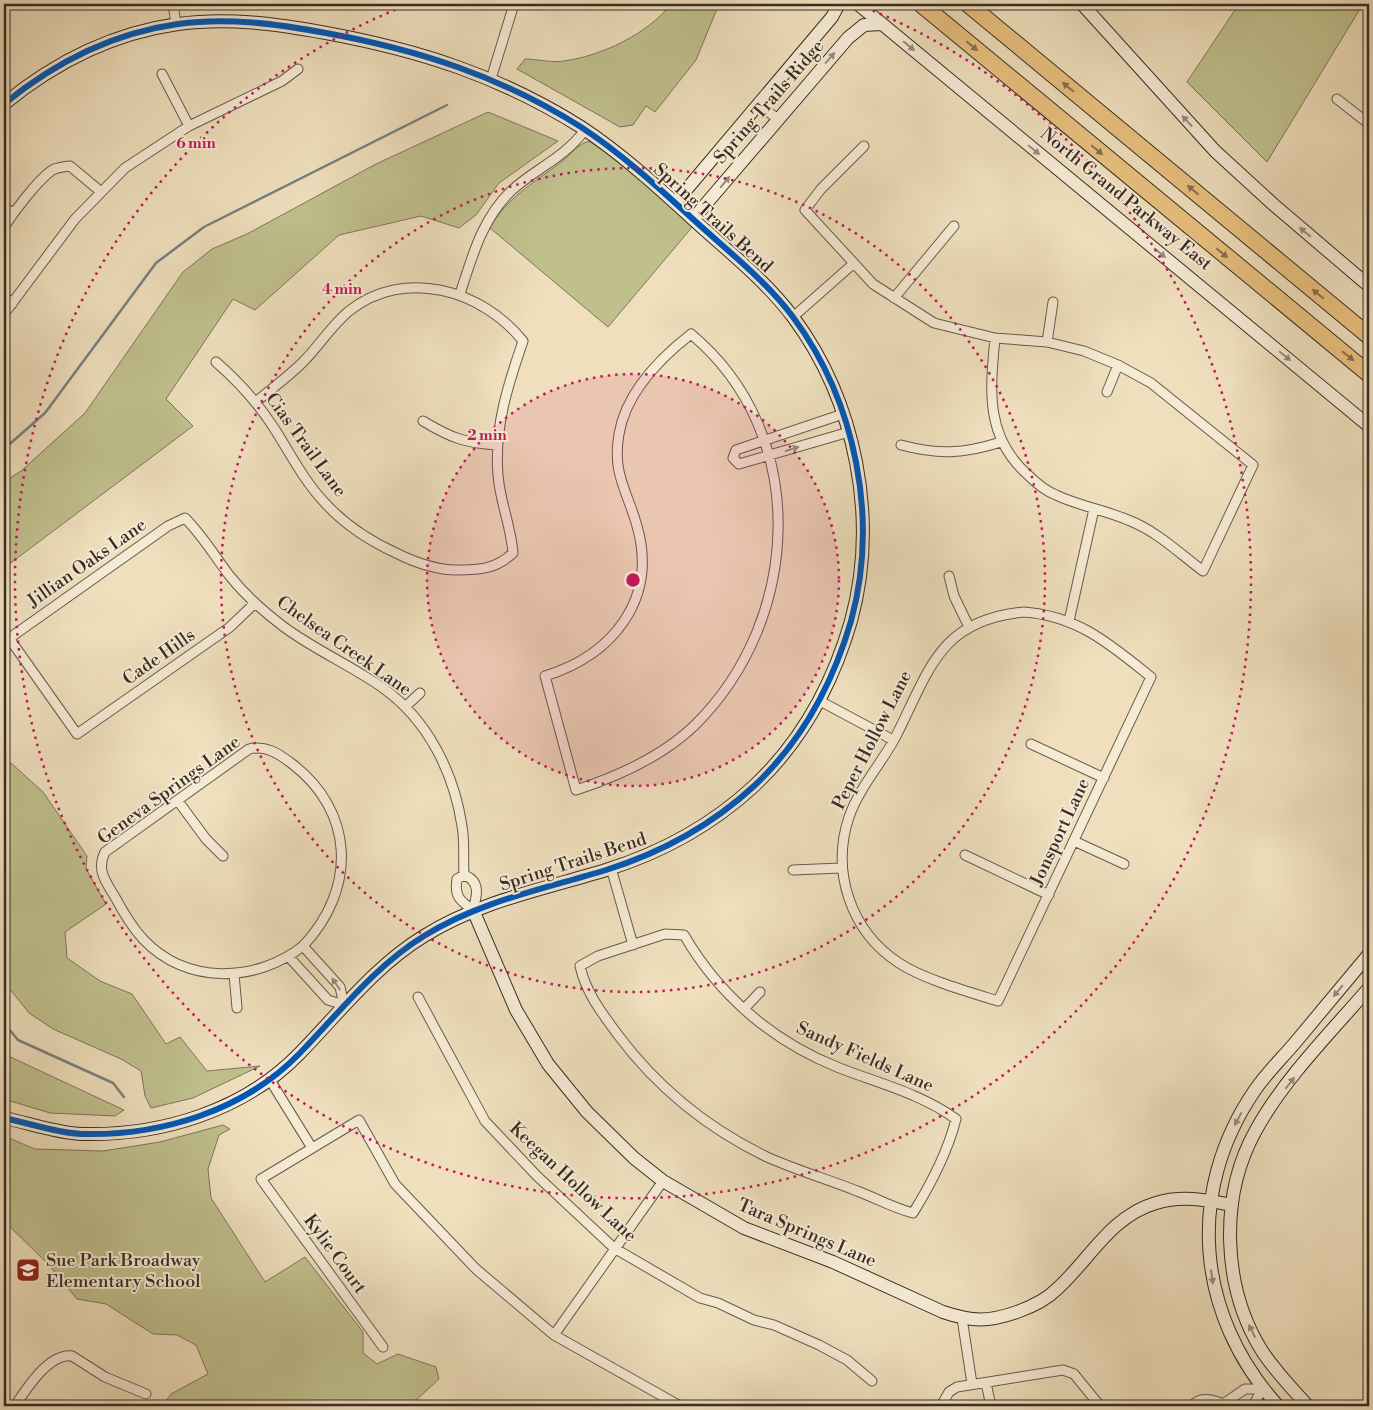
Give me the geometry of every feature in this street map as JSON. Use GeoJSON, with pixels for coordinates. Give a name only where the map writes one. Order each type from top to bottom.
{"type":"FeatureCollection","features":[{"type":"Feature","properties":{"kind":"highway","name":"North Grand Parkway East"},"geometry":{"type":"LineString","coordinates":[[921,4],[1369,374]]}},
{"type":"Feature","properties":{"kind":"highway"},"geometry":{"type":"LineString","coordinates":[[968,4],[1369,336]]}},
{"type":"Feature","properties":{"kind":"street"},"geometry":{"type":"LineString","coordinates":[[173,4],[176,24]]}},
{"type":"Feature","properties":{"kind":"street"},"geometry":{"type":"LineString","coordinates":[[491,79],[514,4]]}},
{"type":"Feature","properties":{"kind":"street","name":"Spring Trails Ridge"},"geometry":{"type":"LineString","coordinates":[[675,203],[832,17],[839,4]]}},
{"type":"Feature","properties":{"kind":"street","name":"North Grand Parkway East"},"geometry":{"type":"LineString","coordinates":[[858,4],[1369,426]]}},
{"type":"Feature","properties":{"kind":"street"},"geometry":{"type":"LineString","coordinates":[[1082,4],[1215,151],[1274,205],[1369,286]]}},
{"type":"Feature","properties":{"kind":"street","name":"Spring Trails Bend"},"geometry":{"type":"LineString","coordinates":[[4,104],[51,68],[122,37],[176,24],[257,22],[294,27],[400,48],[445,61],[491,79],[554,110],[617,152],[761,280],[793,318],[814,351],[843,414],[849,432],[858,469],[864,532],[859,592],[844,644],[820,701],[796,737],[755,785],[705,824],[665,847],[611,868],[473,910],[420,938],[392,958],[344,1005],[296,1057],[270,1080],[225,1107],[160,1128],[78,1134],[4,1118]]}},
{"type":"Feature","properties":{"kind":"street","name":"Spring Trails Ridge"},"geometry":{"type":"LineString","coordinates":[[693,219],[856,29],[864,25],[881,24]]}},
{"type":"Feature","properties":{"kind":"street"},"geometry":{"type":"LineString","coordinates":[[4,314],[69,226],[100,191],[124,168],[189,126],[282,81],[298,69]]}},
{"type":"Feature","properties":{"kind":"street"},"geometry":{"type":"LineString","coordinates":[[162,74],[189,126]]}},
{"type":"Feature","properties":{"kind":"street"},"geometry":{"type":"LineString","coordinates":[[1337,99],[1369,124]]}},
{"type":"Feature","properties":{"kind":"street"},"geometry":{"type":"LineString","coordinates":[[757,104],[778,119]]}},
{"type":"Feature","properties":{"kind":"street"},"geometry":{"type":"LineString","coordinates":[[460,294],[476,245],[486,222],[500,203],[512,190],[567,151],[585,130]]}},
{"type":"Feature","properties":{"kind":"street"},"geometry":{"type":"LineString","coordinates":[[864,146],[821,189],[805,210],[873,284],[934,323],[995,338],[1047,342],[1084,351],[1118,365],[1151,383],[1253,465],[1203,571],[1160,536],[1128,519],[1054,495],[1036,483],[1019,467],[1001,442],[993,415],[990,385],[995,338]]}},
{"type":"Feature","properties":{"kind":"street"},"geometry":{"type":"LineString","coordinates":[[4,227],[13,213],[51,171],[60,167],[70,166],[100,191]]}},
{"type":"Feature","properties":{"kind":"street"},"geometry":{"type":"LineString","coordinates":[[4,207],[13,213]]}},
{"type":"Feature","properties":{"kind":"street"},"geometry":{"type":"LineString","coordinates":[[894,298],[954,226]]}},
{"type":"Feature","properties":{"kind":"street"},"geometry":{"type":"LineString","coordinates":[[793,318],[853,264]]}},
{"type":"Feature","properties":{"kind":"street"},"geometry":{"type":"LineString","coordinates":[[256,402],[303,361],[350,310],[387,293],[430,287],[460,294],[499,317],[523,341],[506,388],[497,445],[470,444],[444,433],[423,421]]}},
{"type":"Feature","properties":{"kind":"street"},"geometry":{"type":"LineString","coordinates":[[4,296],[12,304]]}},
{"type":"Feature","properties":{"kind":"street"},"geometry":{"type":"LineString","coordinates":[[1047,342],[1053,302]]}},
{"type":"Feature","properties":{"kind":"street"},"geometry":{"type":"LineString","coordinates":[[691,334],[707,347],[735,383],[751,412],[768,456],[777,507],[779,542],[774,576],[760,627],[738,671],[718,700],[694,726],[665,749],[634,768],[576,790],[545,676],[568,669],[600,650],[616,633],[628,614],[638,586],[641,548],[637,525],[622,488],[617,460],[619,433],[628,404],[642,381],[673,348],[691,334]]}},
{"type":"Feature","properties":{"kind":"street","name":"Cias Trail Lane"},"geometry":{"type":"LineString","coordinates":[[216,362],[256,402],[304,476],[325,503],[346,523],[379,546],[419,564],[451,570],[484,569],[501,564],[513,553],[512,534],[505,516],[498,475],[497,445]]}},
{"type":"Feature","properties":{"kind":"street"},"geometry":{"type":"LineString","coordinates":[[1107,392],[1118,365]]}},
{"type":"Feature","properties":{"kind":"street"},"geometry":{"type":"LineString","coordinates":[[843,414],[736,450],[733,458],[739,464],[849,432]]}},
{"type":"Feature","properties":{"kind":"street"},"geometry":{"type":"LineString","coordinates":[[901,445],[928,452],[950,453],[976,450],[1001,442]]}},
{"type":"Feature","properties":{"kind":"street"},"geometry":{"type":"LineString","coordinates":[[1068,621],[1094,509]]}},
{"type":"Feature","properties":{"kind":"street","name":"Chelsea Creek Lane"},"geometry":{"type":"LineString","coordinates":[[185,518],[199,532],[230,576],[255,603],[285,628],[384,689],[405,707],[423,728],[448,771],[462,828],[464,875],[457,879],[455,890],[459,901],[473,910]]}},
{"type":"Feature","properties":{"kind":"street","name":"Jillian Oaks Lane"},"geometry":{"type":"LineString","coordinates":[[6,640],[168,526],[185,518]]}},
{"type":"Feature","properties":{"kind":"street"},"geometry":{"type":"LineString","coordinates":[[949,576],[954,596],[969,627]]}},
{"type":"Feature","properties":{"kind":"street","name":"Cade Hills"},"geometry":{"type":"LineString","coordinates":[[6,640],[77,734],[230,627],[255,603]]}},
{"type":"Feature","properties":{"kind":"street","name":"Peper Hollow Lane"},"geometry":{"type":"LineString","coordinates":[[998,1001],[900,964],[882,950],[861,926],[849,900],[841,868],[843,840],[849,816],[857,798],[893,740],[926,672],[936,656],[951,640],[969,627],[1005,614],[1043,613],[1084,628],[1150,678]]}},
{"type":"Feature","properties":{"kind":"street","name":"Jonsport Lane"},"geometry":{"type":"LineString","coordinates":[[998,1001],[1150,678]]}},
{"type":"Feature","properties":{"kind":"street"},"geometry":{"type":"LineString","coordinates":[[405,707],[420,693]]}},
{"type":"Feature","properties":{"kind":"street"},"geometry":{"type":"LineString","coordinates":[[820,701],[893,740]]}},
{"type":"Feature","properties":{"kind":"street"},"geometry":{"type":"LineString","coordinates":[[1031,744],[1104,778]]}},
{"type":"Feature","properties":{"kind":"street","name":"Geneva Springs Lane"},"geometry":{"type":"LineString","coordinates":[[234,974],[204,972],[185,967],[163,955],[144,940],[124,913],[101,872],[100,861],[105,852],[249,749],[265,748],[285,758],[316,785],[330,806],[338,828],[342,850],[340,876],[335,897],[326,916],[303,946]]}},
{"type":"Feature","properties":{"kind":"street"},"geometry":{"type":"LineString","coordinates":[[178,801],[206,839],[223,856]]}},
{"type":"Feature","properties":{"kind":"street"},"geometry":{"type":"LineString","coordinates":[[1074,841],[1124,864]]}},
{"type":"Feature","properties":{"kind":"street"},"geometry":{"type":"LineString","coordinates":[[965,855],[1049,895]]}},
{"type":"Feature","properties":{"kind":"street"},"geometry":{"type":"LineString","coordinates":[[611,868],[634,945]]}},
{"type":"Feature","properties":{"kind":"street"},"geometry":{"type":"LineString","coordinates":[[793,870],[841,868]]}},
{"type":"Feature","properties":{"kind":"street"},"geometry":{"type":"LineString","coordinates":[[464,875],[471,877],[476,884],[478,894],[473,910]]}},
{"type":"Feature","properties":{"kind":"street","name":"Tara Springs Lane"},"geometry":{"type":"LineString","coordinates":[[473,910],[516,1010],[548,1064],[587,1112],[608,1134],[663,1181],[744,1228],[833,1262],[943,1312],[962,1318],[996,1320],[1028,1308],[1056,1291],[1100,1241],[1123,1219],[1143,1208],[1178,1198],[1232,1205]]}},
{"type":"Feature","properties":{"kind":"street","name":"Sandy Fields Lane"},"geometry":{"type":"LineString","coordinates":[[665,934],[684,935],[706,969],[724,991],[780,1038],[802,1052],[836,1067],[893,1087],[942,1109],[956,1119],[952,1136],[923,1197],[913,1212],[896,1209],[858,1191],[768,1157],[731,1138],[704,1120],[669,1091],[636,1059],[584,985],[580,966],[598,956],[634,945],[665,934]]}},
{"type":"Feature","properties":{"kind":"street"},"geometry":{"type":"LineString","coordinates":[[237,1008],[234,974],[267,967],[289,956],[303,946],[340,987],[344,1005],[328,1000],[289,956]]}},
{"type":"Feature","properties":{"kind":"street"},"geometry":{"type":"LineString","coordinates":[[1278,1406],[1262,1389],[1243,1361],[1230,1334],[1212,1281],[1209,1252],[1211,1201],[1218,1171],[1237,1120],[1255,1089],[1369,954]]}},
{"type":"Feature","properties":{"kind":"street"},"geometry":{"type":"LineString","coordinates":[[309,978],[322,966]]}},
{"type":"Feature","properties":{"kind":"street"},"geometry":{"type":"LineString","coordinates":[[1308,1406],[1278,1373],[1262,1350],[1249,1325],[1233,1278],[1230,1251],[1232,1205],[1238,1176],[1256,1130],[1305,1064],[1369,988]]}},
{"type":"Feature","properties":{"kind":"street"},"geometry":{"type":"LineString","coordinates":[[744,1009],[760,992]]}},
{"type":"Feature","properties":{"kind":"street","name":"Keegan Hollow Lane"},"geometry":{"type":"LineString","coordinates":[[418,997],[485,1121],[537,1176],[614,1248],[700,1298],[718,1303],[754,1320],[774,1325],[819,1345],[847,1360],[872,1381]]}},
{"type":"Feature","properties":{"kind":"street"},"geometry":{"type":"LineString","coordinates":[[1289,1049],[1305,1064]]}},
{"type":"Feature","properties":{"kind":"street"},"geometry":{"type":"LineString","coordinates":[[270,1080],[312,1148],[359,1120],[395,1184],[476,1269],[554,1335],[680,1406]]}},
{"type":"Feature","properties":{"kind":"street","name":"Kylie Court"},"geometry":{"type":"LineString","coordinates":[[312,1148],[261,1179],[383,1347]]}},
{"type":"Feature","properties":{"kind":"street"},"geometry":{"type":"LineString","coordinates":[[554,1335],[663,1181]]}},
{"type":"Feature","properties":{"kind":"street"},"geometry":{"type":"LineString","coordinates":[[962,1318],[972,1384]]}},
{"type":"Feature","properties":{"kind":"street"},"geometry":{"type":"LineString","coordinates":[[15,1406],[39,1374],[54,1361],[66,1355],[72,1356],[123,1386],[146,1394]]}},
{"type":"Feature","properties":{"kind":"street"},"geometry":{"type":"LineString","coordinates":[[941,1406],[949,1392],[957,1387],[1057,1371],[1069,1371],[1074,1374],[1100,1406]]}},
{"type":"Feature","properties":{"kind":"street"},"geometry":{"type":"LineString","coordinates":[[1253,1406],[1262,1389],[1278,1373]]}},
{"type":"Feature","properties":{"kind":"street"},"geometry":{"type":"LineString","coordinates":[[986,1383],[991,1406]]}},
{"type":"Feature","properties":{"kind":"street"},"geometry":{"type":"LineString","coordinates":[[1192,1406],[1203,1399],[1213,1400],[1223,1405],[1245,1389],[1262,1389]]}},
{"type":"Feature","properties":{"kind":"green space"},"geometry":{"type":"Polygon","coordinates":[[[671,4],[719,4],[696,60],[655,112],[646,106],[633,125],[620,127],[517,69],[525,59],[554,62],[564,61],[608,49],[650,25],[671,4]]]}},
{"type":"Feature","properties":{"kind":"green space"},"geometry":{"type":"Polygon","coordinates":[[[1239,4],[1363,4],[1267,162],[1187,82],[1239,4]]]}},
{"type":"Feature","properties":{"kind":"green space"},"geometry":{"type":"Polygon","coordinates":[[[488,112],[558,141],[499,183],[476,215],[459,228],[421,216],[339,235],[255,310],[233,299],[166,399],[193,426],[4,568],[4,482],[21,471],[85,413],[183,272],[212,249],[247,234],[376,164],[488,112]]]}},
{"type":"Feature","properties":{"kind":"green space"},"geometry":{"type":"Polygon","coordinates":[[[589,141],[611,155],[693,226],[608,327],[490,228],[513,199],[578,147],[589,141]]]}},
{"type":"Feature","properties":{"kind":"green space"},"geometry":{"type":"Polygon","coordinates":[[[11,763],[43,792],[87,856],[86,869],[106,904],[65,932],[67,958],[100,981],[132,994],[166,1044],[180,1037],[207,1071],[260,1066],[193,1098],[151,1108],[145,1096],[141,1071],[121,1059],[53,1029],[29,1013],[4,982],[4,765],[11,763]]]}},
{"type":"Feature","properties":{"kind":"green space"},"geometry":{"type":"Polygon","coordinates":[[[4,1054],[124,1110],[115,1116],[50,1113],[4,1099],[4,1054]]]}},
{"type":"Feature","properties":{"kind":"green space"},"geometry":{"type":"Polygon","coordinates":[[[223,1125],[230,1129],[219,1135],[208,1169],[211,1198],[265,1282],[305,1257],[363,1332],[363,1353],[377,1364],[398,1354],[436,1367],[439,1379],[414,1402],[404,1406],[162,1406],[171,1394],[208,1374],[196,1345],[177,1335],[153,1334],[106,1304],[77,1299],[49,1265],[4,1221],[4,1136],[35,1149],[103,1151],[160,1142],[223,1125]]]}},
{"type":"Feature","properties":{"kind":"waterway"},"geometry":{"type":"LineString","coordinates":[[4,449],[45,413],[156,263],[204,227],[447,105]]}},
{"type":"Feature","properties":{"kind":"waterway"},"geometry":{"type":"LineString","coordinates":[[4,1023],[18,1040],[113,1083],[124,1097]]}},
{"type":"Feature","properties":{"kind":"cycle path"},"geometry":{"type":"LineString","coordinates":[[4,104],[43,75],[108,42],[154,28],[215,21],[252,22],[289,27],[394,48],[458,67],[520,93],[581,127],[626,160],[746,267],[771,291],[793,317],[815,350],[833,386],[846,424],[856,463],[862,502],[863,542],[859,582],[851,621],[835,667],[814,710],[787,750],[771,769],[754,786],[721,813],[684,836],[646,855],[606,870],[490,905],[445,924],[424,936],[406,948],[374,975],[300,1053],[278,1073],[227,1105],[171,1125],[112,1133],[72,1133],[4,1118]]}},
{"type":"Feature","properties":{"kind":"place","name":"Sue Park Broadway Elementary School"},"geometry":{"type":"Point","coordinates":[28,1270]}}]}
